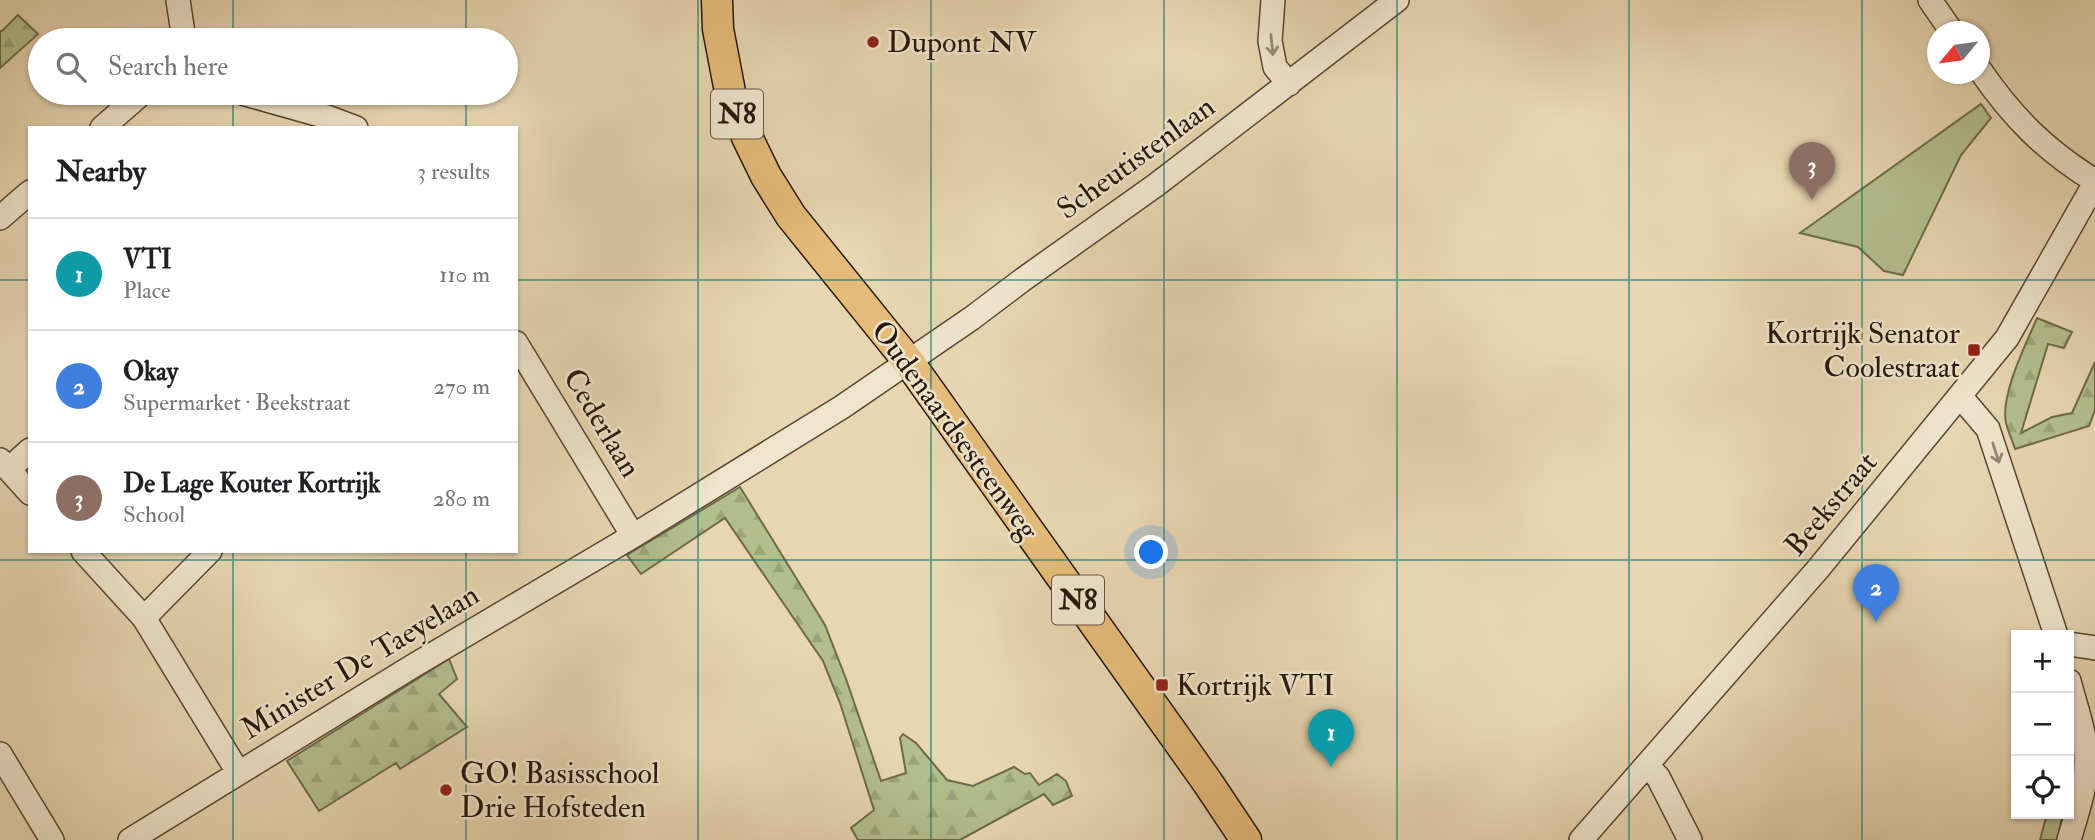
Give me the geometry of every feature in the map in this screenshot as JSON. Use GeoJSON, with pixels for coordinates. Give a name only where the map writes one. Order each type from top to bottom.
{"type":"FeatureCollection","features":[{"type":"Feature","properties":{"kind":"main road","name":"Oudenaardsesteenweg"},"geometry":{"type":"LineString","coordinates":[[717,0],[718,29],[730,97],[766,176],[802,231],[908,361],[1246,840]]}},
{"type":"Feature","properties":{"kind":"street"},"geometry":{"type":"LineString","coordinates":[[178,0],[182,28]]}},
{"type":"Feature","properties":{"kind":"street"},"geometry":{"type":"LineString","coordinates":[[1273,0],[1270,41],[1275,67],[1289,84]]}},
{"type":"Feature","properties":{"kind":"street","name":"Scheutistenlaan"},"geometry":{"type":"LineString","coordinates":[[908,361],[1156,185],[1397,0]]}},
{"type":"Feature","properties":{"kind":"street"},"geometry":{"type":"LineString","coordinates":[[1930,0],[1944,21]]}},
{"type":"Feature","properties":{"kind":"street","name":"Beekstraat"},"geometry":{"type":"LineString","coordinates":[[1581,840],[1818,569],[2014,327],[2095,182],[2066,164],[2024,127],[1990,84]]}},
{"type":"Feature","properties":{"kind":"street"},"geometry":{"type":"LineString","coordinates":[[104,126],[128,105]]}},
{"type":"Feature","properties":{"kind":"street"},"geometry":{"type":"LineString","coordinates":[[284,105],[351,126]]}},
{"type":"Feature","properties":{"kind":"street"},"geometry":{"type":"LineString","coordinates":[[0,218],[28,194]]}},
{"type":"Feature","properties":{"kind":"street","name":"Cederlaan"},"geometry":{"type":"LineString","coordinates":[[518,347],[633,536]]}},
{"type":"Feature","properties":{"kind":"street","name":"Minister De Taeyelaan"},"geometry":{"type":"LineString","coordinates":[[130,840],[238,772],[832,414],[908,361]]}},
{"type":"Feature","properties":{"kind":"street"},"geometry":{"type":"LineString","coordinates":[[1960,396],[1988,429],[2054,630]]}},
{"type":"Feature","properties":{"kind":"street"},"geometry":{"type":"LineString","coordinates":[[28,451],[4,464],[28,491]]}},
{"type":"Feature","properties":{"kind":"street"},"geometry":{"type":"LineString","coordinates":[[85,553],[144,618],[238,772]]}},
{"type":"Feature","properties":{"kind":"street"},"geometry":{"type":"LineString","coordinates":[[144,618],[208,553]]}},
{"type":"Feature","properties":{"kind":"street"},"geometry":{"type":"LineString","coordinates":[[2074,644],[2095,648]]}},
{"type":"Feature","properties":{"kind":"street"},"geometry":{"type":"LineString","coordinates":[[2069,840],[2085,777],[2086,762],[2082,727],[2072,693]]}},
{"type":"Feature","properties":{"kind":"street"},"geometry":{"type":"LineString","coordinates":[[0,754],[52,840]]}},
{"type":"Feature","properties":{"kind":"street"},"geometry":{"type":"LineString","coordinates":[[1647,766],[1658,777],[1690,840]]}},
{"type":"Feature","properties":{"kind":"green space"},"geometry":{"type":"Polygon","coordinates":[[[18,15],[32,28],[28,28],[28,43],[0,68],[0,31],[18,15]]]}},
{"type":"Feature","properties":{"kind":"green space"},"geometry":{"type":"Polygon","coordinates":[[[1981,104],[1991,118],[1961,155],[1903,275],[1884,271],[1858,247],[1800,233],[1981,104]]]}},
{"type":"Feature","properties":{"kind":"green space"},"geometry":{"type":"Polygon","coordinates":[[[2037,318],[2072,332],[2064,348],[2048,344],[2021,433],[2052,417],[2072,413],[2095,362],[2095,410],[2089,426],[2015,449],[2006,423],[2007,398],[2015,370],[2037,318]]]}},
{"type":"Feature","properties":{"kind":"green space"},"geometry":{"type":"Polygon","coordinates":[[[740,487],[825,625],[881,781],[906,773],[900,738],[903,734],[916,743],[947,780],[973,786],[1014,767],[1025,774],[1030,773],[1039,785],[1057,774],[1066,781],[1072,796],[1053,805],[1044,794],[960,840],[858,840],[851,828],[874,810],[840,703],[823,661],[725,518],[641,574],[627,555],[740,487]]]}},
{"type":"Feature","properties":{"kind":"green space"},"geometry":{"type":"Polygon","coordinates":[[[449,659],[457,679],[439,694],[467,727],[400,769],[396,763],[319,811],[287,761],[449,659]]]}},
{"type":"Feature","properties":{"kind":"green space"},"geometry":{"type":"Polygon","coordinates":[[[2046,819],[2062,819],[2057,840],[2040,840],[2046,819]]]}},
{"type":"Feature","properties":{"kind":"place","name":"Dupont NV"},"geometry":{"type":"Point","coordinates":[873,42]}},
{"type":"Feature","properties":{"kind":"place","name":"De Lage Kouter Kortrijk"},"geometry":{"type":"Point","coordinates":[1812,200]}},
{"type":"Feature","properties":{"kind":"place","name":"Kortrijk Senator Coolestraat"},"geometry":{"type":"Point","coordinates":[1974,350]}},
{"type":"Feature","properties":{"kind":"place","name":"Okay"},"geometry":{"type":"Point","coordinates":[1876,622]}},
{"type":"Feature","properties":{"kind":"place","name":"Kortrijk VTI"},"geometry":{"type":"Point","coordinates":[1162,685]}},
{"type":"Feature","properties":{"kind":"place","name":"VTI"},"geometry":{"type":"Point","coordinates":[1331,767]}},
{"type":"Feature","properties":{"kind":"place","name":"GO! Basisschool Drie Hofsteden"},"geometry":{"type":"Point","coordinates":[446,790]}}]}
